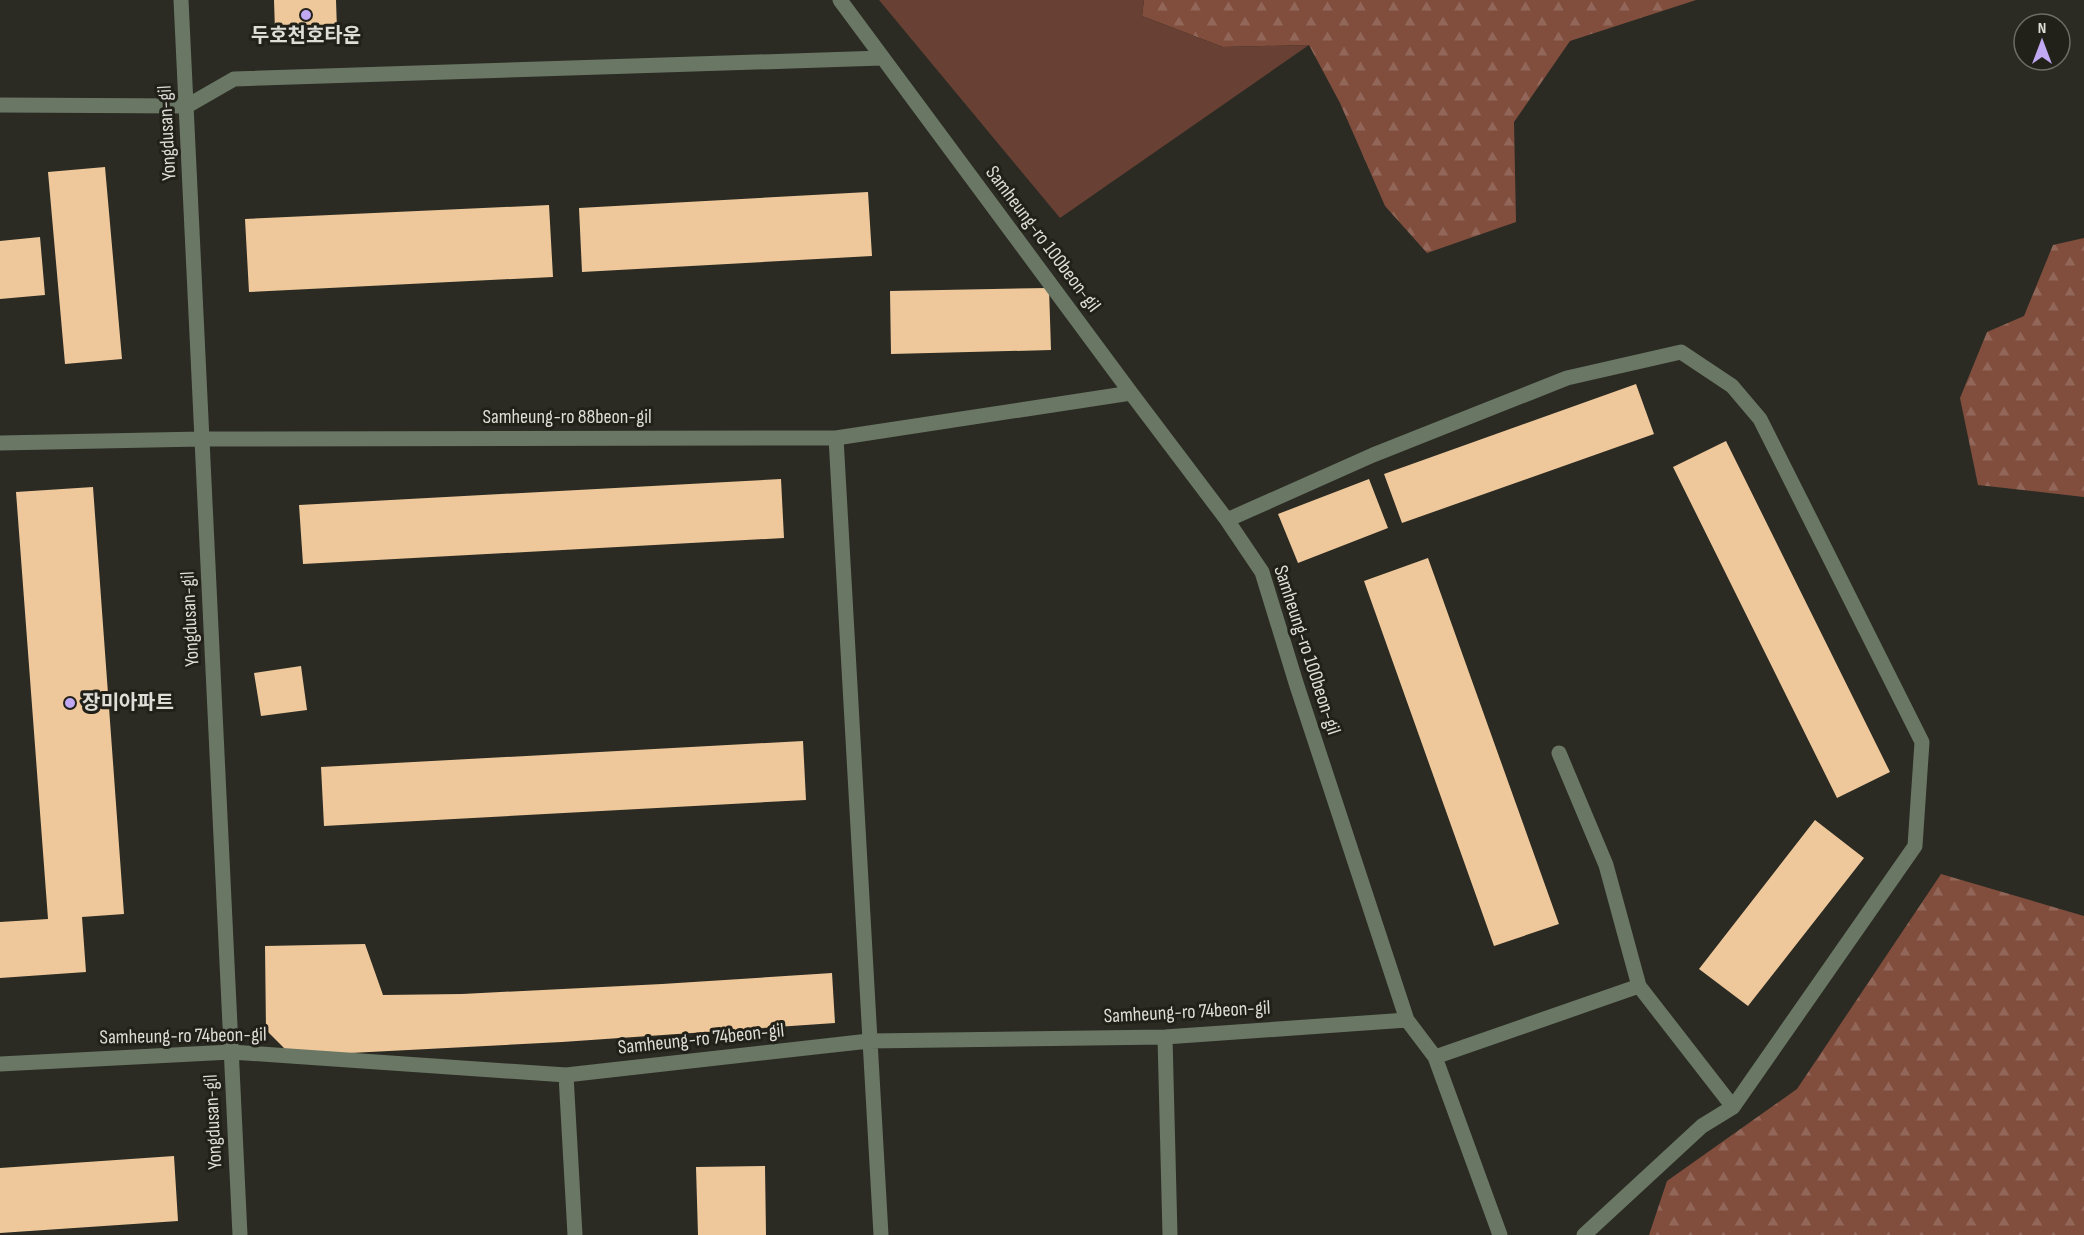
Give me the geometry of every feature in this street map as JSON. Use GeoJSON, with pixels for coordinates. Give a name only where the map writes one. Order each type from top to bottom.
{"type":"FeatureCollection","features":[{"type":"Feature","properties":{"kind":"street","name":"Yongdusan-gil"},"geometry":{"type":"LineString","coordinates":[[181,0],[240,1235]]}},
{"type":"Feature","properties":{"kind":"street","name":"Samheung-ro 100beon-gil"},"geometry":{"type":"LineString","coordinates":[[840,0],[1227,520],[1262,572],[1300,697],[1407,1020],[1435,1057],[1500,1235]]}},
{"type":"Feature","properties":{"kind":"street"},"geometry":{"type":"LineString","coordinates":[[0,105],[186,106],[234,79],[882,58]]}},
{"type":"Feature","properties":{"kind":"street"},"geometry":{"type":"LineString","coordinates":[[1227,520],[1373,455],[1567,378],[1681,352],[1732,386],[1760,419],[1922,742],[1915,846],[1733,1107],[1702,1125],[1584,1235]]}},
{"type":"Feature","properties":{"kind":"street","name":"Samheung-ro 88beon-gil"},"geometry":{"type":"LineString","coordinates":[[0,443],[202,439],[836,438],[1131,393]]}},
{"type":"Feature","properties":{"kind":"street"},"geometry":{"type":"LineString","coordinates":[[836,438],[881,1235]]}},
{"type":"Feature","properties":{"kind":"street"},"geometry":{"type":"LineString","coordinates":[[1559,753],[1606,865],[1639,986],[1733,1107]]}},
{"type":"Feature","properties":{"kind":"street"},"geometry":{"type":"LineString","coordinates":[[1435,1057],[1639,986]]}},
{"type":"Feature","properties":{"kind":"street","name":"Samheung-ro 74beon-gil"},"geometry":{"type":"LineString","coordinates":[[0,1064],[231,1052],[566,1076],[869,1041],[1165,1037],[1407,1020]]}},
{"type":"Feature","properties":{"kind":"street"},"geometry":{"type":"LineString","coordinates":[[1165,1037],[1170,1235]]}},
{"type":"Feature","properties":{"kind":"street"},"geometry":{"type":"LineString","coordinates":[[566,1076],[574,1235]]}},
{"type":"Feature","properties":{"kind":"green space"},"geometry":{"type":"Polygon","coordinates":[[[1144,0],[1696,0],[1570,41],[1514,122],[1516,222],[1427,253],[1385,206],[1340,103],[1309,45],[1223,47],[1142,16],[1144,0]]]}},
{"type":"Feature","properties":{"kind":"green space"},"geometry":{"type":"Polygon","coordinates":[[[2084,238],[2084,497],[1978,485],[1960,398],[1987,332],[2024,316],[2053,245],[2084,238]]]}},
{"type":"Feature","properties":{"kind":"green space"},"geometry":{"type":"Polygon","coordinates":[[[1941,874],[2084,916],[2084,1235],[1649,1235],[1667,1181],[1797,1089],[1941,874]]]}},
{"type":"Feature","properties":{"kind":"shaded area"},"geometry":{"type":"Polygon","coordinates":[[[879,0],[1144,0],[1142,16],[1223,47],[1309,45],[1060,218],[879,0]]]}},
{"type":"Feature","properties":{"kind":"building","name":"두호천호타운"},"geometry":{"type":"Polygon","coordinates":[[[274,0],[336,0],[337,30],[275,31],[274,0]]]}},
{"type":"Feature","properties":{"kind":"building"},"geometry":{"type":"Polygon","coordinates":[[[105,167],[122,359],[65,364],[48,172],[105,167]]]}},
{"type":"Feature","properties":{"kind":"building"},"geometry":{"type":"Polygon","coordinates":[[[868,192],[872,256],[582,272],[579,208],[868,192]]]}},
{"type":"Feature","properties":{"kind":"building"},"geometry":{"type":"Polygon","coordinates":[[[549,205],[553,277],[249,292],[245,219],[549,205]]]}},
{"type":"Feature","properties":{"kind":"building"},"geometry":{"type":"Polygon","coordinates":[[[40,237],[45,295],[0,299],[0,241],[40,237]]]}},
{"type":"Feature","properties":{"kind":"building"},"geometry":{"type":"Polygon","coordinates":[[[1049,288],[1051,350],[891,354],[890,291],[1049,288]]]}},
{"type":"Feature","properties":{"kind":"building"},"geometry":{"type":"Polygon","coordinates":[[[1636,384],[1654,434],[1402,523],[1384,474],[1636,384]]]}},
{"type":"Feature","properties":{"kind":"building"},"geometry":{"type":"Polygon","coordinates":[[[1726,441],[1890,772],[1837,798],[1673,467],[1726,441]]]}},
{"type":"Feature","properties":{"kind":"building"},"geometry":{"type":"Polygon","coordinates":[[[781,479],[784,538],[303,564],[299,505],[781,479]]]}},
{"type":"Feature","properties":{"kind":"building"},"geometry":{"type":"Polygon","coordinates":[[[1369,479],[1388,528],[1298,563],[1278,514],[1369,479]]]}},
{"type":"Feature","properties":{"kind":"building","name":"장미아파트"},"geometry":{"type":"Polygon","coordinates":[[[93,487],[124,914],[82,917],[86,972],[0,978],[0,922],[48,919],[16,492],[93,487]]]}},
{"type":"Feature","properties":{"kind":"building"},"geometry":{"type":"Polygon","coordinates":[[[1428,558],[1559,924],[1494,946],[1364,581],[1428,558]]]}},
{"type":"Feature","properties":{"kind":"building"},"geometry":{"type":"Polygon","coordinates":[[[301,666],[307,710],[261,716],[254,673],[301,666]]]}},
{"type":"Feature","properties":{"kind":"building"},"geometry":{"type":"Polygon","coordinates":[[[803,741],[806,800],[324,826],[321,767],[803,741]]]}},
{"type":"Feature","properties":{"kind":"building"},"geometry":{"type":"Polygon","coordinates":[[[1815,820],[1864,858],[1748,1006],[1699,969],[1815,820]]]}},
{"type":"Feature","properties":{"kind":"building"},"geometry":{"type":"Polygon","coordinates":[[[365,944],[383,995],[462,994],[832,973],[835,1023],[562,1042],[292,1056],[266,1030],[265,946],[365,944]]]}},
{"type":"Feature","properties":{"kind":"building"},"geometry":{"type":"Polygon","coordinates":[[[174,1156],[178,1221],[0,1233],[0,1168],[174,1156]]]}},
{"type":"Feature","properties":{"kind":"building"},"geometry":{"type":"Polygon","coordinates":[[[765,1166],[766,1235],[698,1235],[696,1167],[765,1166]]]}},
{"type":"Feature","properties":{"kind":"place","name":"두호천호타운"},"geometry":{"type":"Point","coordinates":[306,15]}},
{"type":"Feature","properties":{"kind":"place","name":"장미아파트"},"geometry":{"type":"Point","coordinates":[70,703]}}]}
